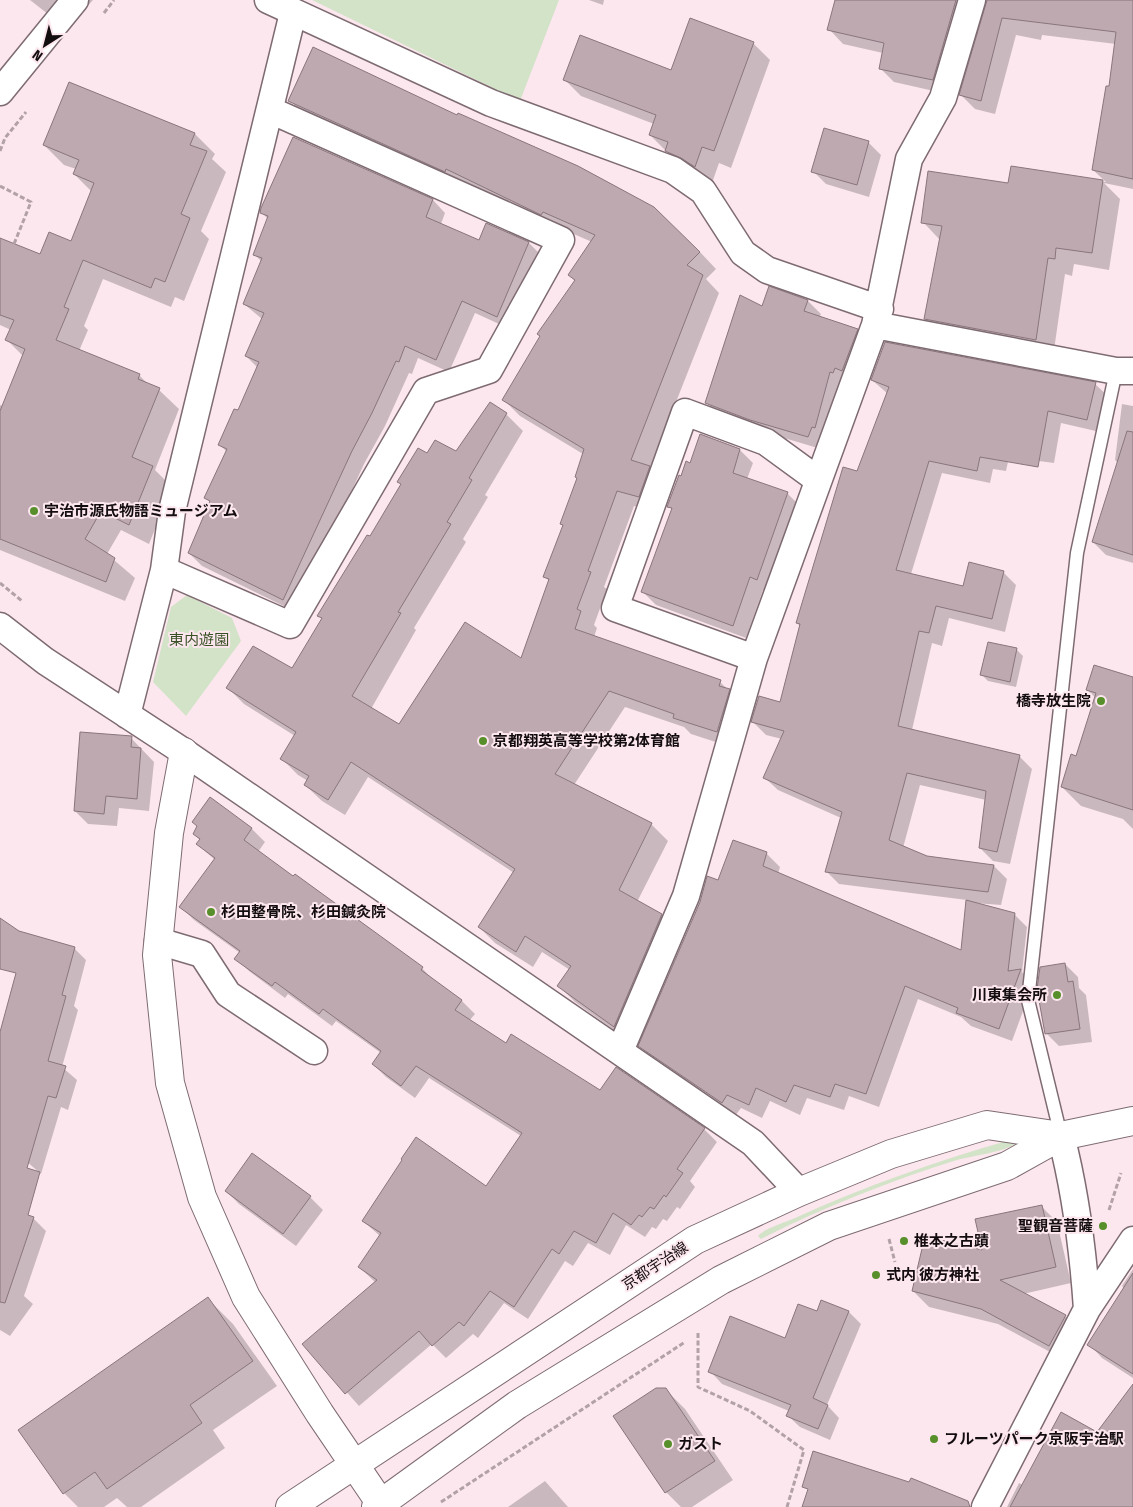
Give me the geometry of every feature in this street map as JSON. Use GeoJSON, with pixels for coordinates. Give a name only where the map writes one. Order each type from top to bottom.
{"type":"FeatureCollection","features":[{"type":"Feature","properties":{"kind":"main road"},"geometry":{"type":"LineString","coordinates":[[184,752],[169,832],[157,955],[170,1083],[202,1197],[246,1297],[354,1464],[378,1506]]}},
{"type":"Feature","properties":{"kind":"main road","name":"京都宇治線"},"geometry":{"type":"LineString","coordinates":[[378,1506],[517,1405],[721,1280],[829,1226],[1007,1166],[1062,1136],[1133,1122]]}},
{"type":"Feature","properties":{"kind":"main road","name":"京都宇治線"},"geometry":{"type":"LineString","coordinates":[[290,1507],[695,1240],[799,1192],[892,1154],[987,1124],[1062,1136]]}},
{"type":"Feature","properties":{"kind":"street"},"geometry":{"type":"LineString","coordinates":[[0,92],[75,0]]}},
{"type":"Feature","properties":{"kind":"street"},"geometry":{"type":"LineString","coordinates":[[268,0],[491,103],[673,170],[704,191],[742,253],[767,270],[877,317],[1125,371]]}},
{"type":"Feature","properties":{"kind":"street"},"geometry":{"type":"LineString","coordinates":[[620,1051],[686,896],[754,658],[877,317],[909,159],[943,98],[972,0]]}},
{"type":"Feature","properties":{"kind":"street"},"geometry":{"type":"LineString","coordinates":[[126,715],[164,570],[172,511],[293,13]]}},
{"type":"Feature","properties":{"kind":"street"},"geometry":{"type":"LineString","coordinates":[[164,570],[290,625],[426,391],[489,370],[561,240],[270,110]]}},
{"type":"Feature","properties":{"kind":"street"},"geometry":{"type":"LineString","coordinates":[[754,658],[615,608],[685,412],[766,442],[818,480]]}},
{"type":"Feature","properties":{"kind":"street"},"geometry":{"type":"LineString","coordinates":[[0,626],[45,662],[184,752],[753,1143],[799,1192]]}},
{"type":"Feature","properties":{"kind":"street"},"geometry":{"type":"LineString","coordinates":[[158,941],[202,954],[228,994],[314,1051]]}},
{"type":"Feature","properties":{"kind":"street"},"geometry":{"type":"LineString","coordinates":[[1062,1136],[1082,1236],[1087,1309]]}},
{"type":"Feature","properties":{"kind":"street"},"geometry":{"type":"LineString","coordinates":[[1082,1236],[1100,1249],[1119,1248],[1132,1242]]}},
{"type":"Feature","properties":{"kind":"street"},"geometry":{"type":"LineString","coordinates":[[985,1507],[1087,1309],[1132,1242]]}},
{"type":"Feature","properties":{"kind":"lane"},"geometry":{"type":"LineString","coordinates":[[1062,1136],[1028,1000],[1077,553],[1125,371]]}},
{"type":"Feature","properties":{"kind":"path"},"geometry":{"type":"LineString","coordinates":[[0,186],[31,202],[14,244]]}},
{"type":"Feature","properties":{"kind":"path"},"geometry":{"type":"LineString","coordinates":[[1108,1212],[1121,1173]]}},
{"type":"Feature","properties":{"kind":"path"},"geometry":{"type":"LineString","coordinates":[[888,1233],[895,1262]]}},
{"type":"Feature","properties":{"kind":"path"},"geometry":{"type":"LineString","coordinates":[[433,1507],[705,1329]]}},
{"type":"Feature","properties":{"kind":"path"},"geometry":{"type":"LineString","coordinates":[[698,1333],[698,1387],[750,1410],[804,1450],[787,1507]]}},
{"type":"Feature","properties":{"kind":"green space"},"geometry":{"type":"Polygon","coordinates":[[[312,0],[559,0],[520,101],[312,0]]]}},
{"type":"Feature","properties":{"kind":"green space","name":"東内遊園"},"geometry":{"type":"Polygon","coordinates":[[[187,595],[232,618],[241,641],[186,716],[153,682],[171,607],[187,595]]]}},
{"type":"Feature","properties":{"kind":"green space"},"geometry":{"type":"Polygon","coordinates":[[[1010,1140],[1016,1143],[1005,1149],[957,1160],[907,1177],[833,1205],[761,1239],[758,1236],[770,1228],[848,1195],[928,1165],[1010,1140]]]}},
{"type":"Feature","properties":{"kind":"building"},"geometry":{"type":"Polygon","coordinates":[[[835,0],[956,0],[933,80],[879,69],[884,43],[827,30],[835,0]]]}},
{"type":"Feature","properties":{"kind":"building"},"geometry":{"type":"Polygon","coordinates":[[[987,0],[1133,0],[1133,179],[1092,170],[1106,86],[1109,86],[1116,32],[1002,18],[981,101],[959,95],[987,0]]]}},
{"type":"Feature","properties":{"kind":"building"},"geometry":{"type":"Polygon","coordinates":[[[690,18],[754,42],[714,151],[702,147],[695,167],[665,151],[668,142],[649,135],[656,115],[563,80],[580,35],[671,70],[690,18]]]}},
{"type":"Feature","properties":{"kind":"building"},"geometry":{"type":"Polygon","coordinates":[[[313,47],[457,115],[458,113],[578,166],[654,207],[700,252],[687,265],[703,275],[631,460],[650,466],[639,497],[617,491],[588,571],[591,572],[577,609],[581,611],[575,629],[721,680],[719,686],[730,689],[717,732],[673,718],[674,714],[609,691],[555,774],[652,823],[619,890],[662,914],[614,1027],[557,986],[571,966],[525,936],[516,952],[478,927],[515,869],[351,762],[328,800],[304,785],[309,776],[280,759],[296,732],[226,688],[253,646],[292,668],[322,618],[317,616],[367,535],[370,536],[401,484],[397,482],[418,448],[427,453],[435,440],[456,451],[490,402],[507,413],[469,478],[472,480],[447,522],[451,524],[398,612],[401,613],[352,696],[399,724],[465,622],[521,658],[549,579],[543,577],[563,525],[560,524],[577,478],[575,477],[584,449],[502,400],[540,336],[537,334],[575,280],[568,275],[595,235],[543,212],[541,215],[446,169],[445,172],[288,101],[313,47]]]}},
{"type":"Feature","properties":{"kind":"building"},"geometry":{"type":"Polygon","coordinates":[[[69,82],[195,133],[190,145],[207,151],[181,214],[190,218],[165,282],[155,278],[151,288],[83,260],[64,307],[69,309],[56,340],[140,374],[138,379],[160,388],[132,457],[153,466],[129,525],[101,511],[85,539],[115,558],[106,582],[0,539],[0,411],[25,349],[5,340],[14,320],[0,315],[0,238],[40,254],[49,232],[71,241],[94,183],[73,174],[79,160],[43,145],[69,82]]]}},
{"type":"Feature","properties":{"kind":"building"},"geometry":{"type":"Polygon","coordinates":[[[824,128],[869,141],[857,185],[811,172],[824,128]]]}},
{"type":"Feature","properties":{"kind":"building"},"geometry":{"type":"Polygon","coordinates":[[[293,137],[433,199],[426,217],[479,240],[486,223],[529,242],[497,317],[462,301],[436,360],[405,346],[399,362],[396,361],[352,451],[283,600],[188,553],[210,501],[204,498],[227,449],[218,445],[234,409],[238,410],[259,362],[245,356],[264,313],[243,304],[262,258],[253,255],[268,216],[260,213],[261,208],[293,137]]]}},
{"type":"Feature","properties":{"kind":"building"},"geometry":{"type":"Polygon","coordinates":[[[1011,166],[1103,180],[1092,253],[1056,248],[1055,259],[1048,258],[1036,340],[924,319],[942,226],[921,223],[928,171],[1008,183],[1011,166]]]}},
{"type":"Feature","properties":{"kind":"building"},"geometry":{"type":"Polygon","coordinates":[[[769,286],[808,300],[804,311],[858,329],[842,371],[835,368],[833,373],[830,372],[815,428],[812,427],[808,437],[750,420],[705,403],[740,295],[762,306],[769,286]]]}},
{"type":"Feature","properties":{"kind":"building"},"geometry":{"type":"Polygon","coordinates":[[[885,342],[1096,382],[1087,420],[1048,411],[1038,467],[980,457],[977,471],[929,461],[896,570],[963,586],[969,562],[1004,571],[992,619],[936,606],[929,633],[919,631],[898,726],[1020,755],[997,852],[979,848],[986,791],[907,773],[889,840],[927,856],[994,865],[988,892],[825,872],[842,812],[763,778],[784,731],[751,722],[759,696],[780,702],[800,624],[796,623],[843,467],[857,471],[889,387],[871,380],[885,342]]]}},
{"type":"Feature","properties":{"kind":"building"},"geometry":{"type":"Polygon","coordinates":[[[1127,431],[1133,432],[1133,555],[1092,542],[1127,431]]]}},
{"type":"Feature","properties":{"kind":"building"},"geometry":{"type":"Polygon","coordinates":[[[700,434],[740,449],[733,473],[788,492],[757,580],[750,577],[733,626],[641,592],[672,508],[667,507],[686,461],[690,463],[700,434]]]}},
{"type":"Feature","properties":{"kind":"building"},"geometry":{"type":"Polygon","coordinates":[[[988,642],[1017,648],[1010,682],[980,675],[988,642]]]}},
{"type":"Feature","properties":{"kind":"building"},"geometry":{"type":"Polygon","coordinates":[[[1094,665],[1133,677],[1133,810],[1061,787],[1071,754],[1076,756],[1096,693],[1086,690],[1094,665]]]}},
{"type":"Feature","properties":{"kind":"building"},"geometry":{"type":"Polygon","coordinates":[[[80,732],[132,736],[131,747],[141,748],[137,799],[106,796],[104,814],[74,811],[80,732]]]}},
{"type":"Feature","properties":{"kind":"building"},"geometry":{"type":"Polygon","coordinates":[[[210,797],[252,828],[244,840],[293,876],[295,874],[423,967],[421,970],[462,1000],[455,1010],[506,1043],[511,1034],[600,1090],[616,1067],[705,1128],[677,1169],[683,1173],[666,1197],[664,1195],[654,1209],[650,1207],[642,1217],[639,1215],[631,1225],[613,1213],[596,1243],[574,1231],[559,1254],[552,1249],[514,1307],[490,1291],[464,1326],[459,1322],[432,1346],[419,1331],[345,1394],[302,1344],[377,1280],[358,1267],[381,1233],[362,1221],[401,1159],[416,1137],[486,1186],[522,1133],[416,1066],[401,1086],[372,1064],[381,1051],[323,1009],[319,1014],[275,982],[272,986],[234,959],[240,951],[179,907],[215,858],[196,844],[200,839],[193,834],[197,826],[192,822],[210,797]]]}},
{"type":"Feature","properties":{"kind":"building"},"geometry":{"type":"Polygon","coordinates":[[[733,840],[767,852],[763,866],[961,950],[966,900],[1015,913],[1008,971],[1021,969],[999,1029],[956,1013],[958,1008],[905,986],[866,1094],[835,1084],[830,1097],[794,1085],[786,1102],[756,1088],[749,1105],[727,1095],[722,1103],[638,1046],[700,902],[707,876],[718,880],[733,840]]]}},
{"type":"Feature","properties":{"kind":"building"},"geometry":{"type":"Polygon","coordinates":[[[0,918],[19,931],[75,947],[62,995],[66,996],[48,1061],[66,1066],[56,1098],[48,1096],[27,1168],[40,1172],[28,1215],[34,1217],[5,1303],[0,1302],[0,1032],[16,973],[0,969],[0,918]]]}},
{"type":"Feature","properties":{"kind":"building","name":"川東集会所"},"geometry":{"type":"Polygon","coordinates":[[[1065,963],[1068,982],[1073,981],[1080,1029],[1045,1034],[1037,989],[1040,967],[1065,963]]]}},
{"type":"Feature","properties":{"kind":"building"},"geometry":{"type":"Polygon","coordinates":[[[252,1153],[311,1196],[283,1234],[225,1191],[252,1153]]]}},
{"type":"Feature","properties":{"kind":"building"},"geometry":{"type":"Polygon","coordinates":[[[1042,1205],[1056,1267],[1000,1280],[1066,1315],[1049,1346],[981,1309],[912,1291],[925,1236],[982,1250],[975,1219],[1042,1205]]]}},
{"type":"Feature","properties":{"kind":"building"},"geometry":{"type":"Polygon","coordinates":[[[1133,1273],[1133,1374],[1087,1345],[1133,1273]]]}},
{"type":"Feature","properties":{"kind":"building"},"geometry":{"type":"Polygon","coordinates":[[[208,1297],[253,1361],[190,1405],[202,1423],[107,1489],[95,1472],[63,1494],[18,1430],[208,1297]]]}},
{"type":"Feature","properties":{"kind":"building"},"geometry":{"type":"Polygon","coordinates":[[[821,1300],[849,1311],[813,1398],[828,1405],[818,1429],[786,1416],[791,1405],[708,1372],[730,1316],[785,1338],[798,1304],[817,1311],[821,1300]]]}},
{"type":"Feature","properties":{"kind":"building"},"geometry":{"type":"Polygon","coordinates":[[[1133,1384],[1133,1507],[1010,1507],[1061,1412],[1097,1432],[1133,1384]]]}},
{"type":"Feature","properties":{"kind":"building"},"geometry":{"type":"Polygon","coordinates":[[[656,1388],[666,1388],[715,1461],[665,1493],[613,1416],[656,1388]]]}},
{"type":"Feature","properties":{"kind":"building"},"geometry":{"type":"Polygon","coordinates":[[[813,1451],[909,1482],[911,1478],[968,1501],[970,1507],[802,1507],[808,1489],[802,1487],[813,1451]]]}},
{"type":"Feature","properties":{"kind":"place","name":"宇治市源氏物語ミュージアム"},"geometry":{"type":"Point","coordinates":[34,511]}},
{"type":"Feature","properties":{"kind":"place","name":"橋寺放生院"},"geometry":{"type":"Point","coordinates":[1101,701]}},
{"type":"Feature","properties":{"kind":"place","name":"京都翔英高等学校第2体育館"},"geometry":{"type":"Point","coordinates":[483,741]}},
{"type":"Feature","properties":{"kind":"place","name":"杉田整骨院、杉田鍼灸院"},"geometry":{"type":"Point","coordinates":[211,912]}},
{"type":"Feature","properties":{"kind":"place","name":"川東集会所"},"geometry":{"type":"Point","coordinates":[1057,995]}},
{"type":"Feature","properties":{"kind":"place","name":"聖観音菩薩"},"geometry":{"type":"Point","coordinates":[1103,1226]}},
{"type":"Feature","properties":{"kind":"place","name":"椎本之古蹟"},"geometry":{"type":"Point","coordinates":[904,1241]}},
{"type":"Feature","properties":{"kind":"place","name":"式内 彼方神社"},"geometry":{"type":"Point","coordinates":[876,1275]}},
{"type":"Feature","properties":{"kind":"place","name":"フルーツパーク京阪宇治駅"},"geometry":{"type":"Point","coordinates":[934,1439]}},
{"type":"Feature","properties":{"kind":"place","name":"ガスト"},"geometry":{"type":"Point","coordinates":[668,1444]}}]}
